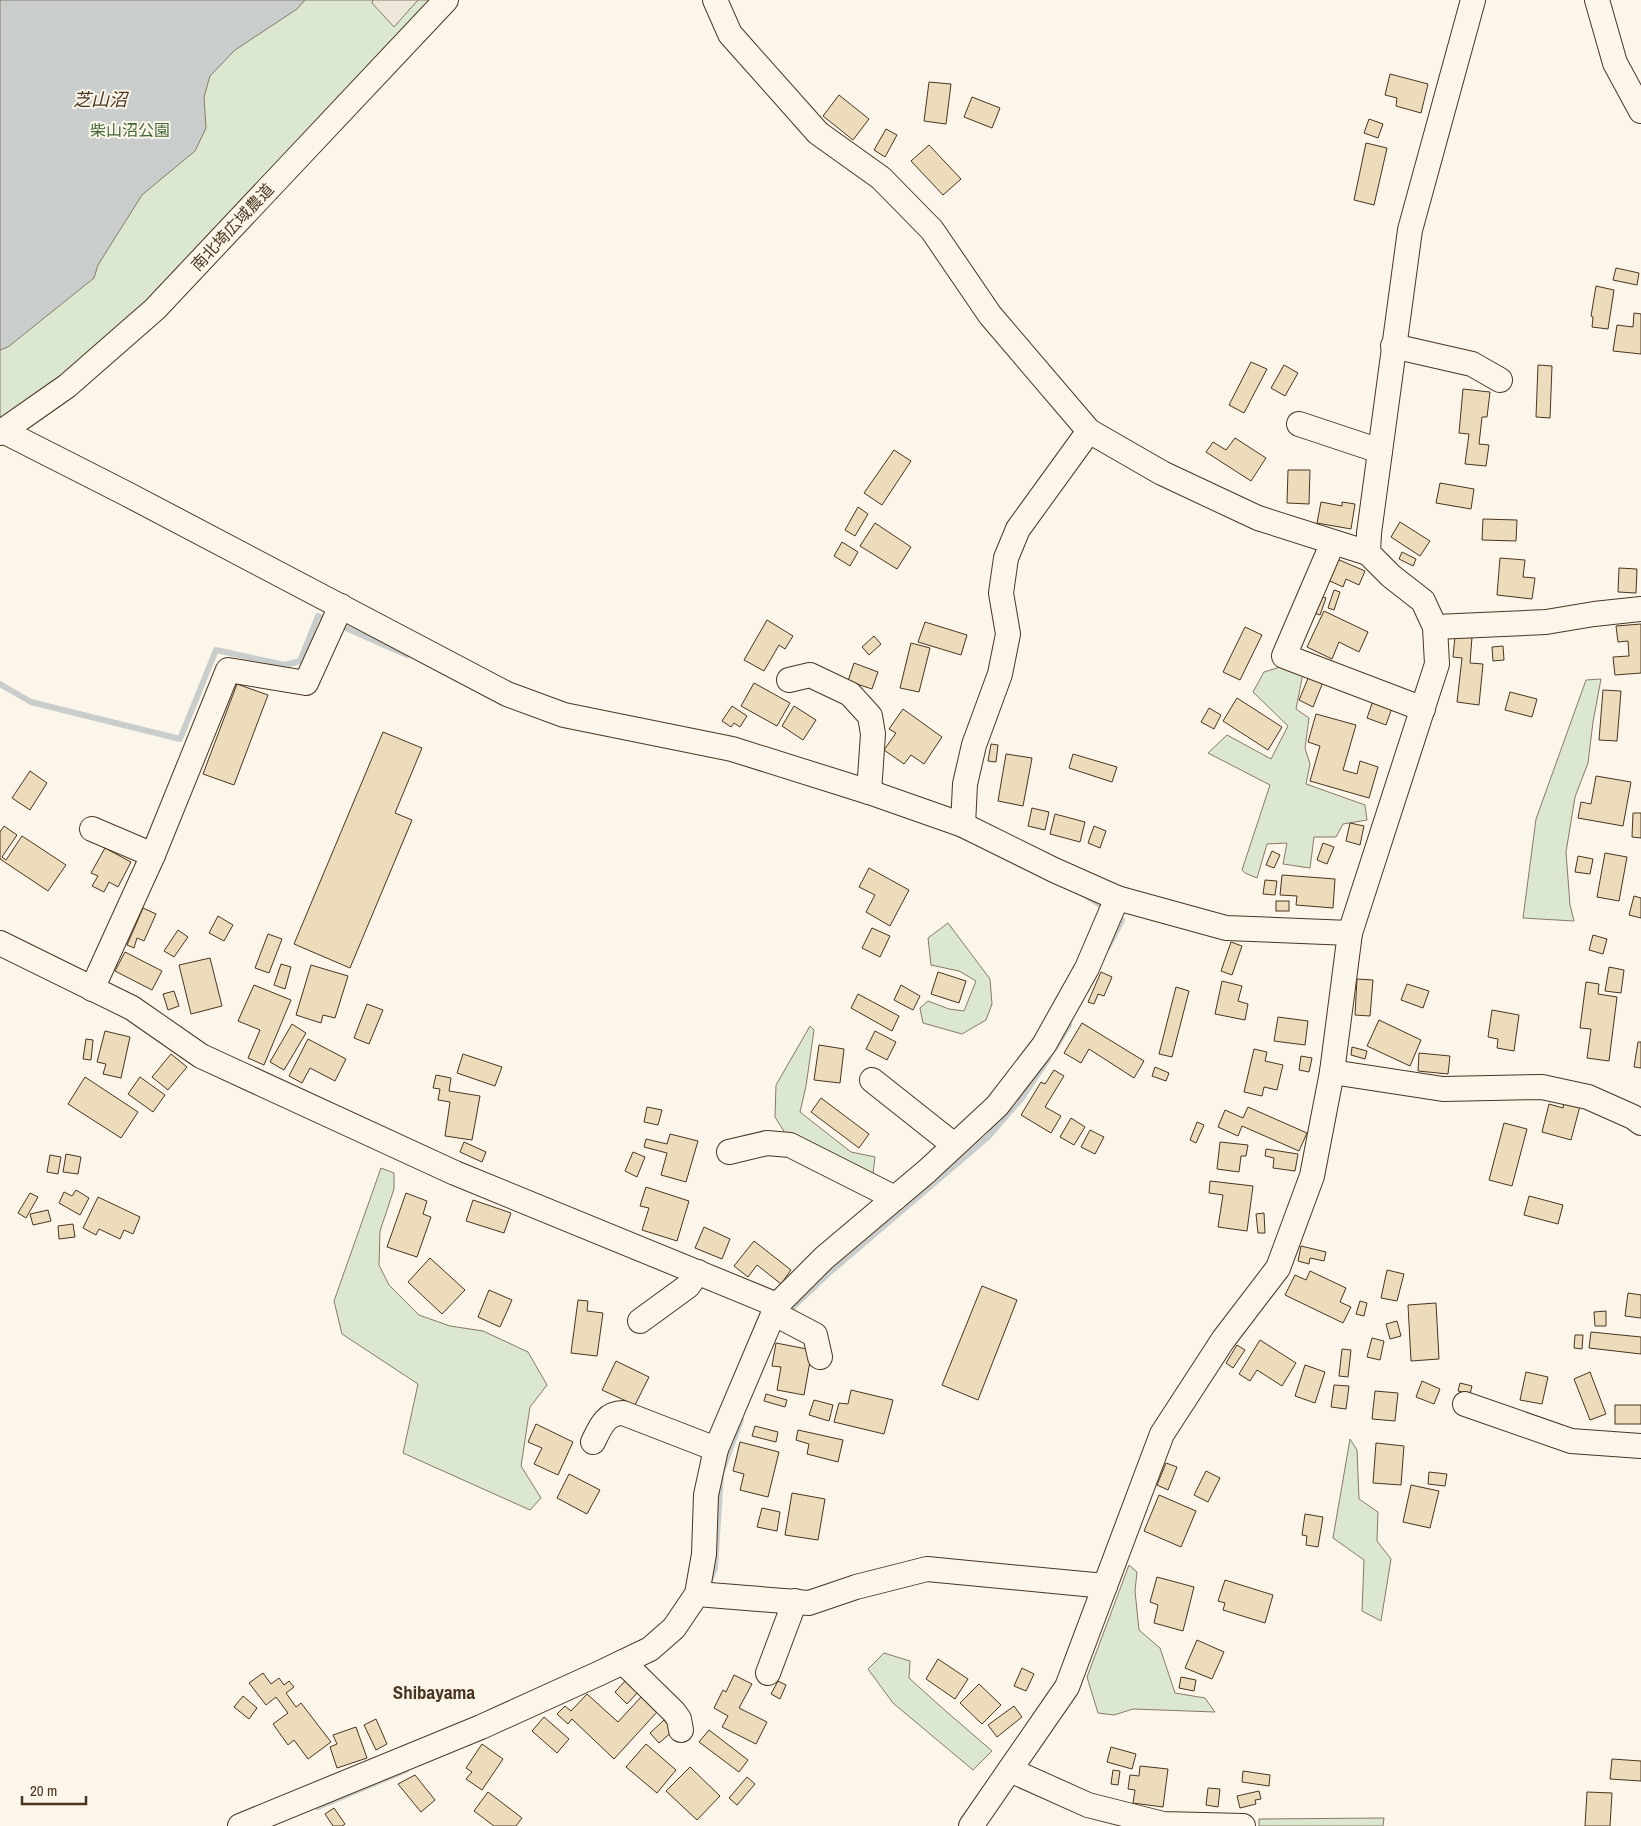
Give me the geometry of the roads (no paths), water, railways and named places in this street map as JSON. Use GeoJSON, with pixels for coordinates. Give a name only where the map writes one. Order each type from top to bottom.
{"type":"FeatureCollection","features":[{"type":"Feature","properties":{"kind":"street","name":"南北埼広域農道"},"geometry":{"type":"LineString","coordinates":[[2,432],[68,386],[155,309],[446,0]]}},
{"type":"Feature","properties":{"kind":"street"},"geometry":{"type":"LineString","coordinates":[[715,0],[730,34],[818,133],[882,178],[932,230],[990,314],[1089,431],[1162,473],[1258,518],[1368,553],[1390,576],[1422,601],[1435,627],[1437,664],[1350,933],[1332,1072],[1312,1176],[1278,1268],[1223,1340],[1162,1434],[1067,1687],[971,1826]]}},
{"type":"Feature","properties":{"kind":"street"},"geometry":{"type":"LineString","coordinates":[[1368,553],[1393,346],[1410,230],[1473,0]]}},
{"type":"Feature","properties":{"kind":"street"},"geometry":{"type":"LineString","coordinates":[[1597,0],[1615,62],[1631,70],[1641,111]]}},
{"type":"Feature","properties":{"kind":"street"},"geometry":{"type":"LineString","coordinates":[[1393,346],[1472,364],[1500,380]]}},
{"type":"Feature","properties":{"kind":"street"},"geometry":{"type":"LineString","coordinates":[[1299,424],[1380,451]]}},
{"type":"Feature","properties":{"kind":"street"},"geometry":{"type":"LineString","coordinates":[[963,825],[965,784],[974,745],[1000,674],[1008,634],[1001,593],[1006,558],[1018,529],[1089,431]]}},
{"type":"Feature","properties":{"kind":"street"},"geometry":{"type":"LineString","coordinates":[[2,432],[341,606],[507,694],[564,715],[732,749],[869,792],[963,825],[1054,870],[1117,898],[1226,928],[1350,933]]}},
{"type":"Feature","properties":{"kind":"street"},"geometry":{"type":"LineString","coordinates":[[1333,542],[1284,656],[1423,709]]}},
{"type":"Feature","properties":{"kind":"street"},"geometry":{"type":"LineString","coordinates":[[92,989],[153,855],[228,670],[306,683],[341,606]]}},
{"type":"Feature","properties":{"kind":"street"},"geometry":{"type":"LineString","coordinates":[[1435,627],[1546,622],[1641,609]]}},
{"type":"Feature","properties":{"kind":"street"},"geometry":{"type":"LineString","coordinates":[[789,680],[810,675],[850,694],[870,716],[873,734],[869,792]]}},
{"type":"Feature","properties":{"kind":"street"},"geometry":{"type":"LineString","coordinates":[[92,829],[153,855]]}},
{"type":"Feature","properties":{"kind":"street"},"geometry":{"type":"LineString","coordinates":[[240,1826],[481,1726],[623,1662],[650,1649],[674,1628],[697,1594],[704,1554],[706,1495],[716,1450],[775,1309],[824,1258],[895,1198],[997,1106],[1044,1045],[1087,968],[1117,898]]}},
{"type":"Feature","properties":{"kind":"street"},"geometry":{"type":"LineString","coordinates":[[0,943],[132,1008],[201,1056],[455,1173],[698,1272],[775,1309],[815,1336],[820,1357]]}},
{"type":"Feature","properties":{"kind":"street"},"geometry":{"type":"LineString","coordinates":[[1332,1072],[1444,1089],[1542,1088],[1588,1097],[1633,1117],[1641,1123]]}},
{"type":"Feature","properties":{"kind":"street"},"geometry":{"type":"LineString","coordinates":[[872,1080],[954,1146]]}},
{"type":"Feature","properties":{"kind":"street"},"geometry":{"type":"LineString","coordinates":[[729,1152],[767,1143],[790,1145],[895,1198]]}},
{"type":"Feature","properties":{"kind":"street"},"geometry":{"type":"LineString","coordinates":[[640,1320],[688,1286],[698,1272]]}},
{"type":"Feature","properties":{"kind":"street"},"geometry":{"type":"LineString","coordinates":[[1465,1404],[1571,1441],[1641,1446]]}},
{"type":"Feature","properties":{"kind":"street"},"geometry":{"type":"LineString","coordinates":[[593,1442],[608,1417],[617,1413],[623,1413],[716,1450]]}},
{"type":"Feature","properties":{"kind":"street"},"geometry":{"type":"LineString","coordinates":[[697,1594],[809,1603],[856,1587],[927,1569],[1105,1586]]}},
{"type":"Feature","properties":{"kind":"street"},"geometry":{"type":"LineString","coordinates":[[768,1673],[795,1601]]}},
{"type":"Feature","properties":{"kind":"street"},"geometry":{"type":"LineString","coordinates":[[623,1662],[674,1712],[679,1719],[681,1730]]}},
{"type":"Feature","properties":{"kind":"street"},"geometry":{"type":"LineString","coordinates":[[1010,1770],[1088,1805],[1163,1824],[1243,1826]]}},
{"type":"Feature","properties":{"kind":"water","name":"芝山沼"},"geometry":{"type":"Polygon","coordinates":[[[0,0],[305,0],[297,9],[235,50],[210,76],[204,97],[206,128],[195,151],[142,195],[98,265],[94,278],[8,347],[0,350],[0,0]]]}},
{"type":"Feature","properties":{"kind":"waterway"},"geometry":{"type":"LineString","coordinates":[[0,684],[31,702],[180,739],[216,650],[285,665],[300,661],[318,616],[329,621]]}},
{"type":"Feature","properties":{"kind":"waterway"},"geometry":{"type":"LineString","coordinates":[[339,625],[407,655]]}},
{"type":"Feature","properties":{"kind":"waterway"},"geometry":{"type":"LineString","coordinates":[[1087,896],[1122,920],[1108,947]]}},
{"type":"Feature","properties":{"kind":"waterway"},"geometry":{"type":"LineString","coordinates":[[1055,1048],[1069,1025]]}},
{"type":"Feature","properties":{"kind":"waterway"},"geometry":{"type":"LineString","coordinates":[[788,1316],[795,1305],[829,1273],[988,1137],[1021,1099],[1048,1059]]}},
{"type":"Feature","properties":{"kind":"waterway"},"geometry":{"type":"LineString","coordinates":[[709,1583],[715,1568],[721,1474],[741,1420]]}},
{"type":"Feature","properties":{"kind":"waterway"},"geometry":{"type":"LineString","coordinates":[[318,1807],[406,1770]]}},
{"type":"Feature","properties":{"kind":"district","name":"Shibayama"},"geometry":{"type":"Point","coordinates":[434,1692]}},
{"type":"Feature","properties":{"kind":"park label","name":"柴山沼公園"},"geometry":{"type":"Point","coordinates":[130,130]}}]}
